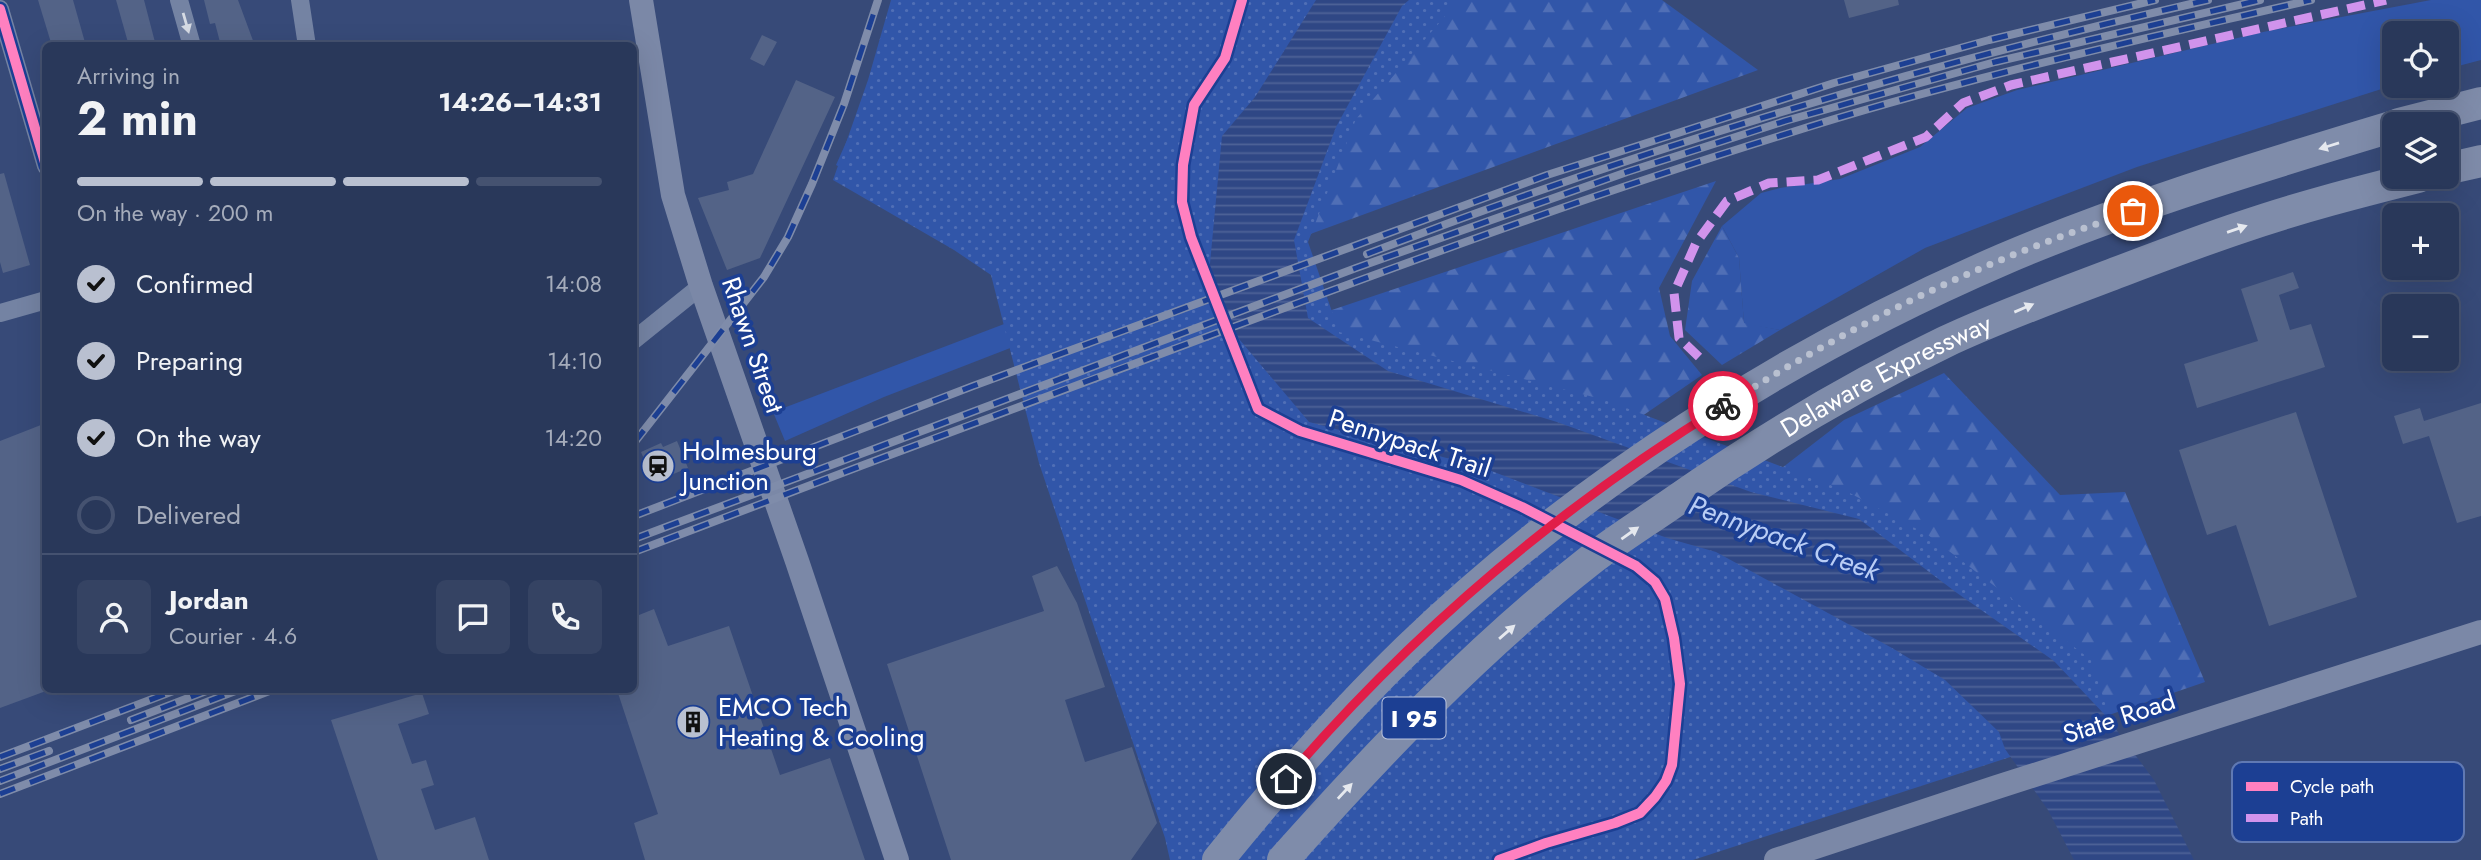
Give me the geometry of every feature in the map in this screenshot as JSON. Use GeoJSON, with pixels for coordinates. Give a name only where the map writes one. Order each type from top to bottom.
{"type":"FeatureCollection","features":[{"type":"Feature","properties":{"kind":"highway"},"geometry":{"type":"LineString","coordinates":[[2446,112],[2481,103]]}},
{"type":"Feature","properties":{"kind":"highway","name":"Delaware Expressway"},"geometry":{"type":"LineString","coordinates":[[1217,860],[1299,763],[1408,649],[1559,519],[1689,426],[1813,351],[2007,257],[2239,173],[2382,130]]}},
{"type":"Feature","properties":{"kind":"highway"},"geometry":{"type":"LineString","coordinates":[[2459,166],[2481,161]]}},
{"type":"Feature","properties":{"kind":"highway","name":"Delaware Expressway"},"geometry":{"type":"LineString","coordinates":[[1283,860],[1439,691],[1556,589],[1595,556],[1790,425],[1874,378],[1946,342],[2026,307],[2242,227],[2382,186]]}},
{"type":"Feature","properties":{"kind":"main road","name":"Rhawn Street"},"geometry":{"type":"LineString","coordinates":[[641,0],[673,195],[701,286],[897,860]]}},
{"type":"Feature","properties":{"kind":"main road","name":"State Road"},"geometry":{"type":"LineString","coordinates":[[1776,860],[2481,632]]}},
{"type":"Feature","properties":{"kind":"street"},"geometry":{"type":"LineString","coordinates":[[179,0],[191,42]]}},
{"type":"Feature","properties":{"kind":"street"},"geometry":{"type":"LineString","coordinates":[[300,0],[306,42]]}},
{"type":"Feature","properties":{"kind":"street"},"geometry":{"type":"LineString","coordinates":[[0,9],[42,152]]}},
{"type":"Feature","properties":{"kind":"street"},"geometry":{"type":"LineString","coordinates":[[637,338],[701,286]]}},
{"type":"Feature","properties":{"kind":"street"},"geometry":{"type":"LineString","coordinates":[[0,313],[42,301]]}},
{"type":"Feature","properties":{"kind":"green space"},"geometry":{"type":"Polygon","coordinates":[[[891,0],[1459,0],[1356,119],[1308,242],[1339,332],[1605,400],[1846,491],[1928,535],[2091,660],[2112,724],[1693,860],[1170,860],[1165,838],[1039,463],[991,275],[954,250],[833,180],[868,80],[891,0]]]}},
{"type":"Feature","properties":{"kind":"green space"},"geometry":{"type":"Polygon","coordinates":[[[1409,0],[1662,0],[1758,70],[1294,240],[1409,0]]]}},
{"type":"Feature","properties":{"kind":"green space"},"geometry":{"type":"Polygon","coordinates":[[[2431,0],[2481,0],[2481,60],[2459,66],[2459,21],[2382,21],[2382,89],[2137,167],[1925,248],[1780,330],[1744,324],[1739,258],[1722,226],[1761,193],[1840,179],[1920,147],[1967,108],[2017,90],[2263,32],[2431,0]]]}},
{"type":"Feature","properties":{"kind":"green space"},"geometry":{"type":"Polygon","coordinates":[[[864,102],[996,174],[1027,252],[1049,333],[884,397],[785,441],[773,412],[1012,321],[992,257],[836,165],[864,102]]]}},
{"type":"Feature","properties":{"kind":"green space"},"geometry":{"type":"Polygon","coordinates":[[[1716,181],[1659,288],[1670,336],[1702,375],[1613,436],[1388,371],[1308,318],[1716,181]]]}},
{"type":"Feature","properties":{"kind":"green space"},"geometry":{"type":"Polygon","coordinates":[[[1722,226],[1739,258],[1744,323],[1780,330],[1722,365],[1685,330],[1692,281],[1722,226]]]}},
{"type":"Feature","properties":{"kind":"green space"},"geometry":{"type":"Polygon","coordinates":[[[1944,373],[2060,495],[2125,492],[2205,682],[2106,716],[1751,492],[1844,420],[1944,373]]]}},
{"type":"Feature","properties":{"kind":"water","name":"Pennypack Creek"},"geometry":{"type":"Polygon","coordinates":[[[1316,0],[1409,0],[1402,6],[1336,127],[1294,240],[1308,318],[1388,371],[1557,422],[1751,492],[1859,519],[1957,593],[2054,661],[2106,716],[2154,780],[2194,860],[2074,860],[2048,810],[2005,749],[1999,732],[1945,680],[1716,552],[1667,538],[1481,467],[1309,422],[1239,339],[1209,274],[1222,136],[1255,97],[1316,0]]]}},
{"type":"Feature","properties":{"kind":"building"},"geometry":{"type":"Polygon","coordinates":[[[38,0],[73,0],[85,42],[51,42],[38,0]]]}},
{"type":"Feature","properties":{"kind":"building"},"geometry":{"type":"Polygon","coordinates":[[[116,0],[144,0],[155,42],[128,42],[116,0]]]}},
{"type":"Feature","properties":{"kind":"building"},"geometry":{"type":"Polygon","coordinates":[[[204,0],[238,0],[254,42],[220,42],[215,23],[210,24],[204,0]]]}},
{"type":"Feature","properties":{"kind":"building"},"geometry":{"type":"Polygon","coordinates":[[[1844,0],[1898,0],[1899,5],[1849,18],[1844,0]]]}},
{"type":"Feature","properties":{"kind":"building"},"geometry":{"type":"Polygon","coordinates":[[[762,35],[777,42],[764,66],[750,59],[762,35]]]}},
{"type":"Feature","properties":{"kind":"building"},"geometry":{"type":"Polygon","coordinates":[[[796,80],[835,97],[760,258],[727,270],[698,198],[729,190],[727,182],[753,174],[796,80]]]}},
{"type":"Feature","properties":{"kind":"building"},"geometry":{"type":"Polygon","coordinates":[[[4,173],[30,265],[3,273],[0,262],[0,174],[4,173]]]}},
{"type":"Feature","properties":{"kind":"building"},"geometry":{"type":"Polygon","coordinates":[[[2293,272],[2299,288],[2279,295],[2290,330],[2311,324],[2325,367],[2197,408],[2184,364],[2258,341],[2241,289],[2293,272]]]}},
{"type":"Feature","properties":{"kind":"building"},"geometry":{"type":"Polygon","coordinates":[[[2481,403],[2481,516],[2457,523],[2429,436],[2403,444],[2394,416],[2420,408],[2424,421],[2481,403]]]}},
{"type":"Feature","properties":{"kind":"building"},"geometry":{"type":"Polygon","coordinates":[[[2296,412],[2357,597],[2269,626],[2236,525],[2207,535],[2179,450],[2296,412]]]}},
{"type":"Feature","properties":{"kind":"building"},"geometry":{"type":"Polygon","coordinates":[[[42,425],[42,692],[0,708],[0,441],[42,425]]]}},
{"type":"Feature","properties":{"kind":"building"},"geometry":{"type":"Polygon","coordinates":[[[677,441],[688,468],[654,482],[641,452],[661,443],[663,447],[677,441]]]}},
{"type":"Feature","properties":{"kind":"building"},"geometry":{"type":"Polygon","coordinates":[[[1057,566],[1077,603],[1105,687],[1065,700],[1085,762],[1132,747],[1157,823],[1131,860],[951,860],[887,664],[1044,611],[1032,576],[1057,566]]]}},
{"type":"Feature","properties":{"kind":"building"},"geometry":{"type":"Polygon","coordinates":[[[654,609],[668,646],[729,626],[780,775],[830,758],[865,860],[645,860],[634,823],[658,814],[618,693],[637,693],[637,616],[654,609]]]}},
{"type":"Feature","properties":{"kind":"building"},"geometry":{"type":"Polygon","coordinates":[[[422,693],[429,714],[398,724],[412,764],[426,760],[434,785],[421,789],[435,830],[475,817],[489,860],[378,860],[331,720],[422,693]]]}},
{"type":"Feature","properties":{"kind":"railway"},"geometry":{"type":"LineString","coordinates":[[637,439],[764,277],[788,237],[844,104],[878,0]]}},
{"type":"Feature","properties":{"kind":"railway"},"geometry":{"type":"LineString","coordinates":[[637,515],[973,386],[1547,175],[1834,83],[1989,40],[2155,0]]}},
{"type":"Feature","properties":{"kind":"railway"},"geometry":{"type":"LineString","coordinates":[[1367,254],[1574,179],[1783,112],[1994,52],[2208,0]]}},
{"type":"Feature","properties":{"kind":"railway"},"geometry":{"type":"LineString","coordinates":[[637,538],[1356,268],[1627,172],[1785,121],[1995,62],[2260,0]]}},
{"type":"Feature","properties":{"kind":"railway"},"geometry":{"type":"LineString","coordinates":[[637,551],[1309,299],[1649,178],[1916,96],[2047,62],[2311,0]]}},
{"type":"Feature","properties":{"kind":"railway"},"geometry":{"type":"LineString","coordinates":[[0,757],[168,693]]}},
{"type":"Feature","properties":{"kind":"railway"},"geometry":{"type":"LineString","coordinates":[[131,720],[201,693]]}},
{"type":"Feature","properties":{"kind":"railway"},"geometry":{"type":"LineString","coordinates":[[0,781],[230,693]]}},
{"type":"Feature","properties":{"kind":"railway"},"geometry":{"type":"LineString","coordinates":[[0,794],[264,693]]}},
{"type":"Feature","properties":{"kind":"railway"},"geometry":{"type":"LineString","coordinates":[[0,769],[49,751]]}},
{"type":"Feature","properties":{"kind":"marked path"},"geometry":{"type":"LineString","coordinates":[[1699,357],[1679,338],[1674,293],[1696,243],[1727,201],[1769,183],[1818,180],[1926,137],[1963,103],[2011,85],[2386,0]]}},
{"type":"Feature","properties":{"kind":"cycle path","name":"Pennypack Trail"},"geometry":{"type":"LineString","coordinates":[[1242,0],[1225,58],[1194,105],[1183,165],[1182,202],[1191,237],[1258,409],[1300,431],[1461,480],[1522,507],[1636,566],[1655,582],[1665,599],[1680,684],[1672,765],[1666,781],[1640,813],[1499,860]]}},
{"type":"Feature","properties":{"kind":"cycle path"},"geometry":{"type":"LineString","coordinates":[[0,9],[42,152]]}},
{"type":"Feature","properties":{"kind":"way so far"},"geometry":{"type":"LineString","coordinates":[[1723,406],[1813,351],[1931,292],[2007,257],[2133,211]]}},
{"type":"Feature","properties":{"kind":"place","name":"Holmesburg Junction"},"geometry":{"type":"Point","coordinates":[658,466]}},
{"type":"Feature","properties":{"kind":"place","name":"EMCO Tech Heating & Cooling"},"geometry":{"type":"Point","coordinates":[693,722]}},
{"type":"Feature","properties":{"kind":"route"},"geometry":{"type":"LineString","coordinates":[[1286,779],[1408,649],[1503,565],[1559,519],[1689,426],[1723,406]]}}]}
